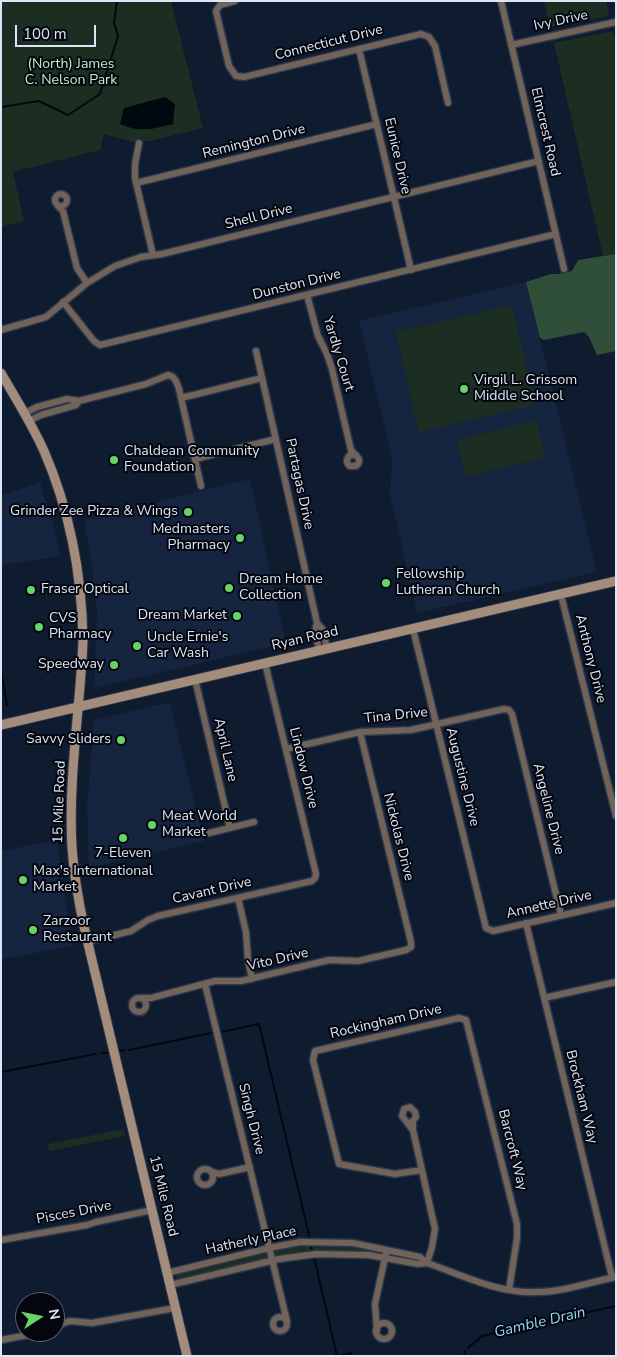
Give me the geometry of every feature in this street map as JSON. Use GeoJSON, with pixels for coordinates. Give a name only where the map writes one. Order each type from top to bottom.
{"type":"FeatureCollection","features":[{"type":"Feature","properties":{"kind":"main road","name":"15 Mile Road"},"geometry":{"type":"LineString","coordinates":[[1,373],[27,417],[44,451],[60,494],[75,556],[82,616],[82,661],[72,803],[72,848],[76,886],[187,1356]]}},
{"type":"Feature","properties":{"kind":"main road","name":"Ryan Road"},"geometry":{"type":"LineString","coordinates":[[1,725],[616,582]]}},
{"type":"Feature","properties":{"kind":"street","name":"Connecticut Drive"},"geometry":{"type":"LineString","coordinates":[[235,1],[221,5],[216,9],[232,72],[240,77],[421,34],[426,35],[432,40],[435,46],[448,102]]}},
{"type":"Feature","properties":{"kind":"street","name":"Elmcrest Road"},"geometry":{"type":"LineString","coordinates":[[501,1],[564,269]]}},
{"type":"Feature","properties":{"kind":"street","name":"Ivy Drive"},"geometry":{"type":"LineString","coordinates":[[511,45],[616,22]]}},
{"type":"Feature","properties":{"kind":"street","name":"Eunice Drive"},"geometry":{"type":"LineString","coordinates":[[359,49],[411,270]]}},
{"type":"Feature","properties":{"kind":"street","name":"Remington Drive"},"geometry":{"type":"LineString","coordinates":[[136,183],[377,124]]}},
{"type":"Feature","properties":{"kind":"street"},"geometry":{"type":"LineString","coordinates":[[139,143],[135,168],[136,183],[153,255]]}},
{"type":"Feature","properties":{"kind":"street","name":"Shell Drive"},"geometry":{"type":"LineString","coordinates":[[1,330],[46,317],[87,283],[125,262],[539,161]]}},
{"type":"Feature","properties":{"kind":"street"},"geometry":{"type":"LineString","coordinates":[[63,211],[66,196],[58,194],[54,198],[55,203],[63,211],[78,268],[87,283]]}},
{"type":"Feature","properties":{"kind":"street"},"geometry":{"type":"LineString","coordinates":[[58,206],[65,204]]}},
{"type":"Feature","properties":{"kind":"street","name":"Dunston Drive"},"geometry":{"type":"LineString","coordinates":[[63,302],[98,345],[556,234]]}},
{"type":"Feature","properties":{"kind":"street","name":"Yardly Court"},"geometry":{"type":"LineString","coordinates":[[307,295],[318,336],[329,358],[352,454]]}},
{"type":"Feature","properties":{"kind":"street","name":"Partagas Drive"},"geometry":{"type":"LineString","coordinates":[[256,351],[317,623],[315,631],[323,649]]}},
{"type":"Feature","properties":{"kind":"street"},"geometry":{"type":"LineString","coordinates":[[27,417],[37,407],[67,399],[79,401],[146,384],[168,375],[171,376],[175,379],[181,398],[201,486]]}},
{"type":"Feature","properties":{"kind":"street"},"geometry":{"type":"LineString","coordinates":[[181,398],[262,378]]}},
{"type":"Feature","properties":{"kind":"street"},"geometry":{"type":"LineString","coordinates":[[195,459],[276,439]]}},
{"type":"Feature","properties":{"kind":"street","name":"Anthony Drive"},"geometry":{"type":"LineString","coordinates":[[561,595],[616,816]]}},
{"type":"Feature","properties":{"kind":"street","name":"Augustine Drive"},"geometry":{"type":"LineString","coordinates":[[413,629],[485,926],[488,929]]}},
{"type":"Feature","properties":{"kind":"street","name":"Lindow Drive"},"geometry":{"type":"LineString","coordinates":[[265,663],[316,874],[315,878]]}},
{"type":"Feature","properties":{"kind":"street","name":"April Lane"},"geometry":{"type":"LineString","coordinates":[[195,679],[230,828]]}},
{"type":"Feature","properties":{"kind":"street","name":"Tina Drive"},"geometry":{"type":"LineString","coordinates":[[286,750],[360,732],[411,730],[504,709],[509,710]]}},
{"type":"Feature","properties":{"kind":"street","name":"Angeline Drive"},"geometry":{"type":"LineString","coordinates":[[509,710],[512,714],[561,915]]}},
{"type":"Feature","properties":{"kind":"street","name":"Nickolas Drive"},"geometry":{"type":"LineString","coordinates":[[360,732],[411,947]]}},
{"type":"Feature","properties":{"kind":"street"},"geometry":{"type":"LineString","coordinates":[[209,833],[254,822]]}},
{"type":"Feature","properties":{"kind":"street","name":"Cavant Drive"},"geometry":{"type":"LineString","coordinates":[[88,942],[130,931],[158,916],[312,881],[315,878]]}},
{"type":"Feature","properties":{"kind":"street"},"geometry":{"type":"LineString","coordinates":[[238,898],[246,932],[248,960],[252,979]]}},
{"type":"Feature","properties":{"kind":"street","name":"Annette Drive"},"geometry":{"type":"LineString","coordinates":[[488,929],[493,930],[616,903]]}},
{"type":"Feature","properties":{"kind":"street","name":"Brockham Way"},"geometry":{"type":"LineString","coordinates":[[526,923],[614,1277]]}},
{"type":"Feature","properties":{"kind":"street","name":"Vito Drive"},"geometry":{"type":"LineString","coordinates":[[142,998],[151,998],[223,980],[252,979],[329,960],[365,960],[406,950],[411,947]]}},
{"type":"Feature","properties":{"kind":"street"},"geometry":{"type":"LineString","coordinates":[[544,998],[616,982]]}},
{"type":"Feature","properties":{"kind":"street","name":"Singh Drive"},"geometry":{"type":"LineString","coordinates":[[205,984],[287,1321]]}},
{"type":"Feature","properties":{"kind":"street"},"geometry":{"type":"LineString","coordinates":[[146,1006],[142,998],[137,998],[133,1001],[132,1008],[140,1012],[144,1010],[151,998]]}},
{"type":"Feature","properties":{"kind":"street","name":"Rockingham Drive"},"geometry":{"type":"LineString","coordinates":[[422,1170],[395,1174],[340,1164],[313,1060],[314,1053],[318,1050],[464,1018]]}},
{"type":"Feature","properties":{"kind":"street","name":"Barcroft Way"},"geometry":{"type":"LineString","coordinates":[[464,1018],[468,1022],[517,1224],[517,1238],[509,1290]]}},
{"type":"Feature","properties":{"kind":"street"},"geometry":{"type":"LineString","coordinates":[[410,1122],[435,1228],[434,1241],[427,1262]]}},
{"type":"Feature","properties":{"kind":"street"},"geometry":{"type":"LineString","coordinates":[[219,1174],[206,1170],[201,1171],[198,1175],[198,1180],[201,1184],[206,1185],[219,1174],[250,1167]]}},
{"type":"Feature","properties":{"kind":"street"},"geometry":{"type":"LineString","coordinates":[[210,1171],[213,1175],[212,1180]]}},
{"type":"Feature","properties":{"kind":"street","name":"Pisces Drive"},"geometry":{"type":"LineString","coordinates":[[1,1240],[80,1227],[152,1210]]}},
{"type":"Feature","properties":{"kind":"street","name":"Hatherly Place"},"geometry":{"type":"LineString","coordinates":[[167,1272],[295,1243],[324,1242],[387,1249],[420,1257],[427,1262],[509,1290],[527,1292],[550,1291],[614,1277]]}},
{"type":"Feature","properties":{"kind":"street"},"geometry":{"type":"LineString","coordinates":[[377,1318],[391,1327],[392,1332],[389,1337],[380,1337],[377,1330],[375,1304],[387,1249]]}},
{"type":"Feature","properties":{"kind":"street","name":"Hatherly Place"},"geometry":{"type":"LineString","coordinates":[[170,1285],[272,1260],[297,1256],[332,1253],[385,1257],[418,1264],[427,1262]]}},
{"type":"Feature","properties":{"kind":"street"},"geometry":{"type":"LineString","coordinates":[[277,1317],[284,1318],[287,1321],[287,1326],[284,1330],[277,1330],[273,1324],[274,1320],[277,1317],[281,1313],[283,1305]]}},
{"type":"Feature","properties":{"kind":"street"},"geometry":{"type":"LineString","coordinates":[[65,1322],[78,1321],[92,1323],[176,1308]]}},
{"type":"Feature","properties":{"kind":"street"},"geometry":{"type":"LineString","coordinates":[[377,1330],[380,1324],[385,1323]]}},
{"type":"Feature","properties":{"kind":"street"},"geometry":{"type":"LineString","coordinates":[[1,1340],[15,1337]]}},
{"type":"Feature","properties":{"kind":"shaded area"},"geometry":{"type":"Polygon","coordinates":[[[165,97],[175,104],[173,124],[152,129],[141,129],[120,124],[124,108],[165,97]]]}},
{"type":"Feature","properties":{"kind":"shaded area","name":"Virgil L. Grissom Middle School"},"geometry":{"type":"Polygon","coordinates":[[[526,282],[597,572],[417,613],[390,494],[392,458],[359,321],[526,282]]]}},
{"type":"Feature","properties":{"kind":"shaded area"},"geometry":{"type":"Polygon","coordinates":[[[250,479],[286,643],[94,688],[97,611],[84,520],[250,479]]]}},
{"type":"Feature","properties":{"kind":"shaded area"},"geometry":{"type":"Polygon","coordinates":[[[40,482],[55,531],[60,556],[1,565],[1,496],[40,482]]]}},
{"type":"Feature","properties":{"kind":"shaded area"},"geometry":{"type":"Polygon","coordinates":[[[170,702],[204,841],[89,868],[87,808],[94,720],[170,702]]]}},
{"type":"Feature","properties":{"kind":"shaded area"},"geometry":{"type":"Polygon","coordinates":[[[57,840],[73,946],[1,959],[1,851],[57,840]]]}},
{"type":"Feature","properties":{"kind":"green space","name":"(North) James C. Nelson Park"},"geometry":{"type":"Polygon","coordinates":[[[1,1],[171,1],[203,128],[150,141],[133,142],[104,134],[100,150],[13,172],[24,221],[1,227],[1,1]]]}},
{"type":"Feature","properties":{"kind":"green space"},"geometry":{"type":"Polygon","coordinates":[[[544,1],[606,1],[609,16],[550,27],[544,1]]]}},
{"type":"Feature","properties":{"kind":"green space"},"geometry":{"type":"Polygon","coordinates":[[[613,31],[616,43],[616,254],[603,256],[554,43],[613,31]]]}},
{"type":"Feature","properties":{"kind":"green space"},"geometry":{"type":"Polygon","coordinates":[[[616,254],[616,351],[597,355],[589,337],[584,332],[544,340],[540,338],[526,282],[551,274],[572,271],[578,260],[616,254]]]}},
{"type":"Feature","properties":{"kind":"green space"},"geometry":{"type":"Polygon","coordinates":[[[512,305],[535,405],[419,432],[396,332],[512,305]]]}},
{"type":"Feature","properties":{"kind":"green space"},"geometry":{"type":"Polygon","coordinates":[[[536,420],[546,457],[466,477],[457,440],[536,420]]]}},
{"type":"Feature","properties":{"kind":"green space"},"geometry":{"type":"Polygon","coordinates":[[[124,1129],[125,1136],[51,1151],[47,1148],[49,1144],[124,1129]]]}},
{"type":"Feature","properties":{"kind":"green space"},"geometry":{"type":"Polygon","coordinates":[[[317,1245],[358,1247],[377,1251],[376,1253],[314,1251],[277,1256],[274,1253],[276,1249],[317,1245]]]}},
{"type":"Feature","properties":{"kind":"green space"},"geometry":{"type":"Polygon","coordinates":[[[265,1252],[268,1256],[266,1259],[183,1279],[176,1277],[178,1273],[265,1252]]]}},
{"type":"Feature","properties":{"kind":"waterway"},"geometry":{"type":"LineString","coordinates":[[1,107],[39,101],[68,115],[100,94],[118,36],[114,23],[117,1]]}},
{"type":"Feature","properties":{"kind":"waterway"},"geometry":{"type":"LineString","coordinates":[[1,670],[7,705]]}},
{"type":"Feature","properties":{"kind":"waterway"},"geometry":{"type":"LineString","coordinates":[[221,1032],[259,1024],[310,1239]]}},
{"type":"Feature","properties":{"kind":"waterway"},"geometry":{"type":"LineString","coordinates":[[129,1050],[211,1033]]}},
{"type":"Feature","properties":{"kind":"waterway"},"geometry":{"type":"LineString","coordinates":[[118,1051],[125,1050]]}},
{"type":"Feature","properties":{"kind":"waterway"},"geometry":{"type":"LineString","coordinates":[[102,1053],[108,1053]]}},
{"type":"Feature","properties":{"kind":"waterway"},"geometry":{"type":"LineString","coordinates":[[1,1072],[96,1054]]}},
{"type":"Feature","properties":{"kind":"waterway"},"geometry":{"type":"LineString","coordinates":[[311,1246],[312,1251]]}},
{"type":"Feature","properties":{"kind":"waterway"},"geometry":{"type":"LineString","coordinates":[[314,1257],[337,1356]]}},
{"type":"Feature","properties":{"kind":"waterway","name":"Gamble Drain"},"geometry":{"type":"LineString","coordinates":[[468,1348],[482,1336],[616,1306]]}},
{"type":"Feature","properties":{"kind":"waterway","name":"Gamble Drain"},"geometry":{"type":"LineString","coordinates":[[464,1356],[465,1351]]}},
{"type":"Feature","properties":{"kind":"waterway"},"geometry":{"type":"LineString","coordinates":[[338,1356],[351,1353],[351,1356]]}},
{"type":"Feature","properties":{"kind":"place","name":"Virgil L. Grissom Middle School"},"geometry":{"type":"Point","coordinates":[464,389]}},
{"type":"Feature","properties":{"kind":"place","name":"Chaldean Community Foundation"},"geometry":{"type":"Point","coordinates":[114,460]}},
{"type":"Feature","properties":{"kind":"place","name":"Grinder Zee Pizza & Wings"},"geometry":{"type":"Point","coordinates":[188,512]}},
{"type":"Feature","properties":{"kind":"place","name":"Medmasters Pharmacy"},"geometry":{"type":"Point","coordinates":[240,538]}},
{"type":"Feature","properties":{"kind":"place","name":"Fellowship Lutheran Church"},"geometry":{"type":"Point","coordinates":[386,583]}},
{"type":"Feature","properties":{"kind":"place","name":"Dream Home Collection"},"geometry":{"type":"Point","coordinates":[229,588]}},
{"type":"Feature","properties":{"kind":"place","name":"Fraser Optical"},"geometry":{"type":"Point","coordinates":[31,590]}},
{"type":"Feature","properties":{"kind":"place","name":"Dream Market"},"geometry":{"type":"Point","coordinates":[237,616]}},
{"type":"Feature","properties":{"kind":"place","name":"CVS Pharmacy"},"geometry":{"type":"Point","coordinates":[39,627]}},
{"type":"Feature","properties":{"kind":"place","name":"Uncle Ernie's Car Wash"},"geometry":{"type":"Point","coordinates":[137,646]}},
{"type":"Feature","properties":{"kind":"place","name":"Speedway"},"geometry":{"type":"Point","coordinates":[114,665]}},
{"type":"Feature","properties":{"kind":"place","name":"Savvy Sliders"},"geometry":{"type":"Point","coordinates":[121,740]}},
{"type":"Feature","properties":{"kind":"place","name":"Meat World Market"},"geometry":{"type":"Point","coordinates":[152,825]}},
{"type":"Feature","properties":{"kind":"place","name":"7-Eleven"},"geometry":{"type":"Point","coordinates":[123,838]}},
{"type":"Feature","properties":{"kind":"place","name":"Max's International Market"},"geometry":{"type":"Point","coordinates":[23,880]}},
{"type":"Feature","properties":{"kind":"place","name":"Zarzoor Restaurant"},"geometry":{"type":"Point","coordinates":[33,930]}}]}
